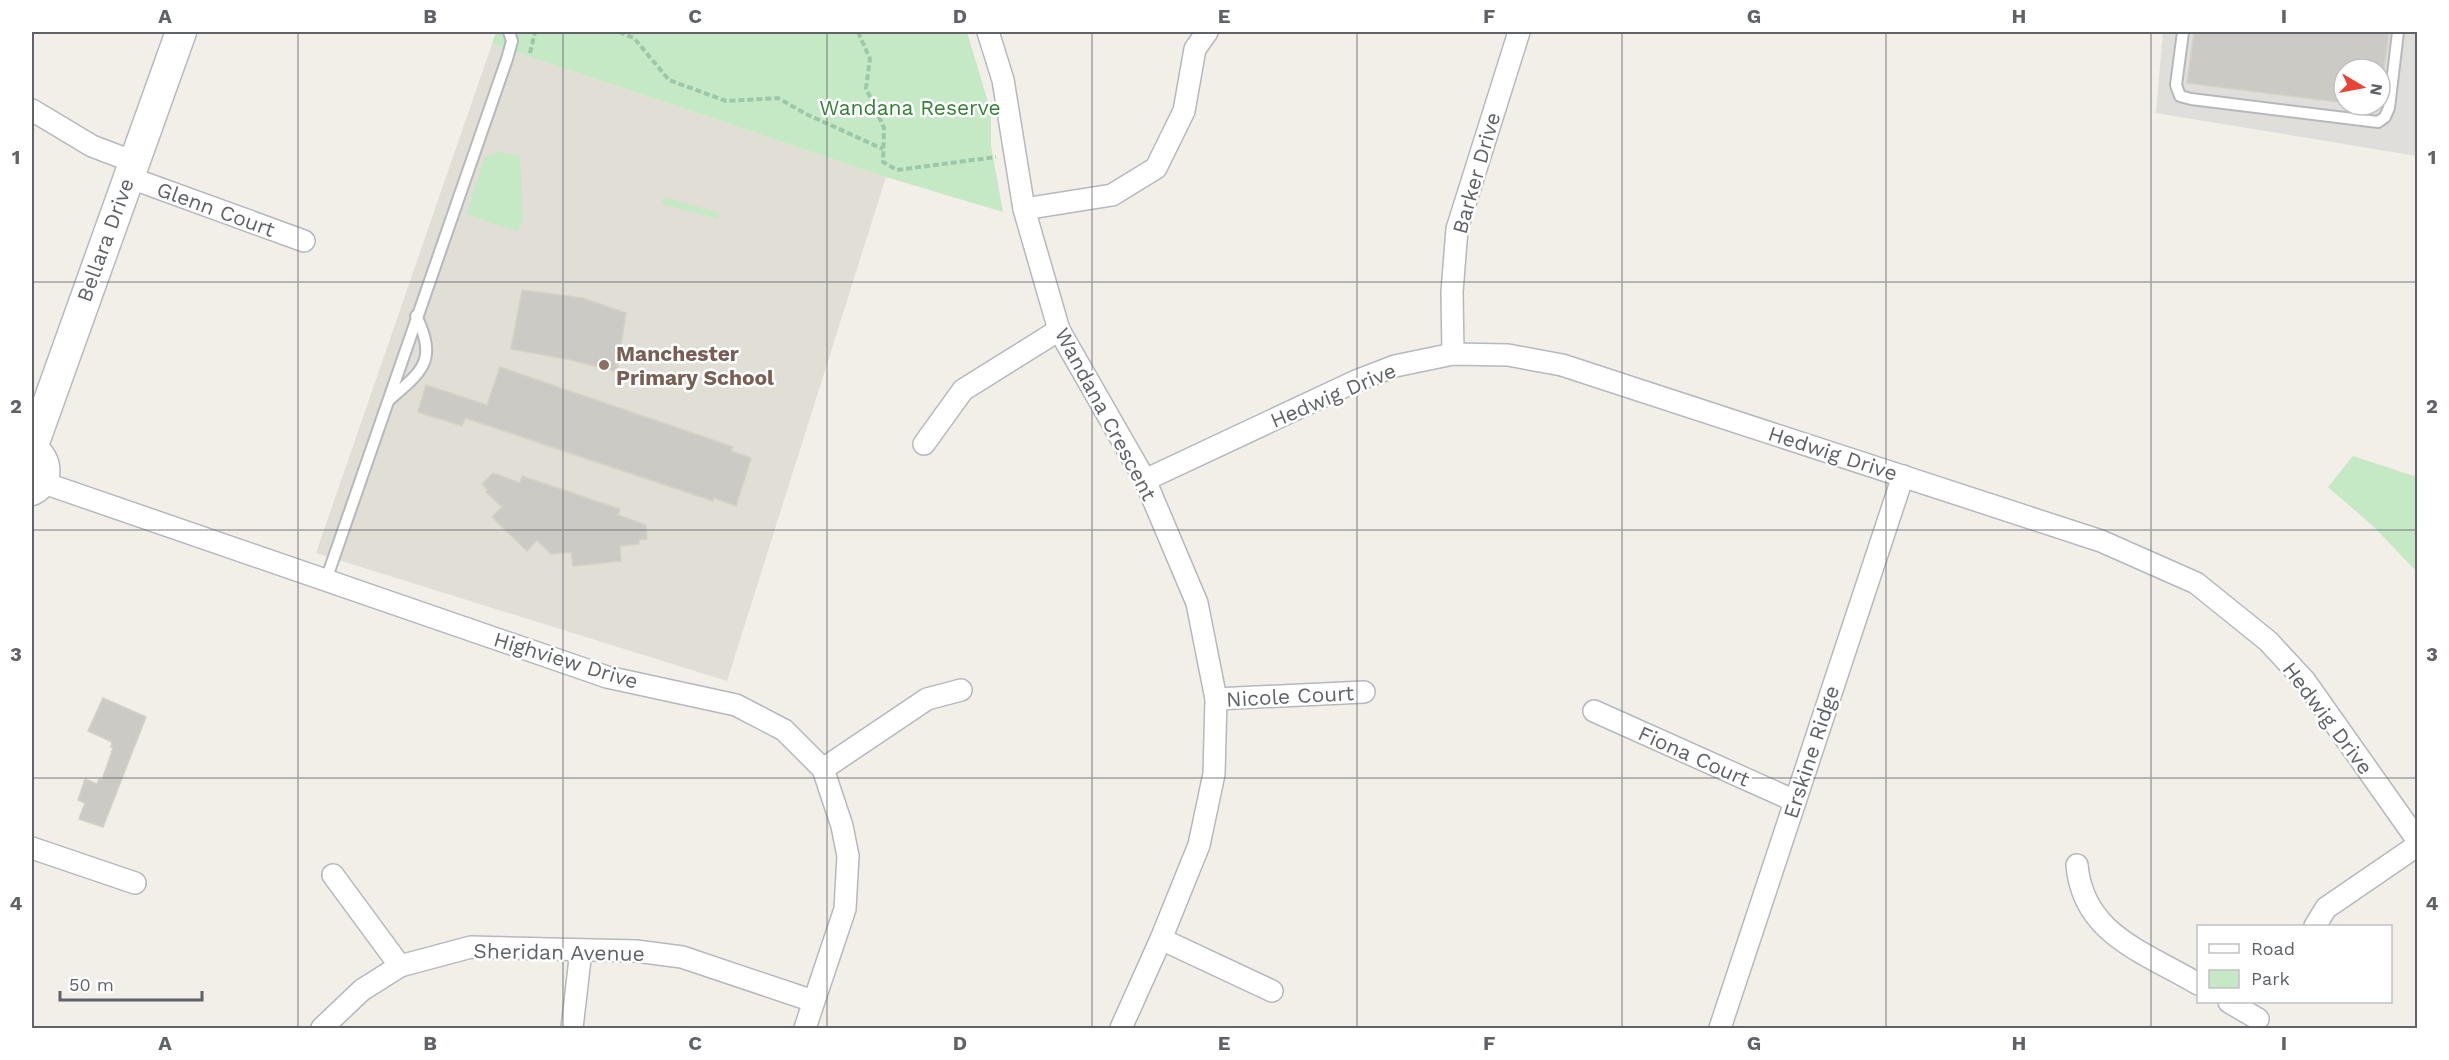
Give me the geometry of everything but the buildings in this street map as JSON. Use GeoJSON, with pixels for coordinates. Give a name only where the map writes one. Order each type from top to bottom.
{"type":"FeatureCollection","features":[{"type":"Feature","properties":{"kind":"main road","name":"Bellara Drive"},"geometry":{"type":"LineString","coordinates":[[32,449],[181,32]]}},
{"type":"Feature","properties":{"kind":"main road"},"geometry":{"type":"LineString","coordinates":[[32,449],[39,454],[44,463],[45,473],[36,486]]}},
{"type":"Feature","properties":{"kind":"street","name":"Wandana Crescent"},"geometry":{"type":"LineString","coordinates":[[988,32],[1003,80],[1024,210],[1059,330],[1145,480],[1197,603],[1216,699],[1214,774],[1199,845],[1161,939],[1120,1029]]}},
{"type":"Feature","properties":{"kind":"street"},"geometry":{"type":"LineString","coordinates":[[1024,210],[1112,195],[1156,168],[1184,111],[1195,50],[1207,32]]}},
{"type":"Feature","properties":{"kind":"street","name":"Barker Drive"},"geometry":{"type":"LineString","coordinates":[[1453,354],[1452,292],[1457,229],[1519,32]]}},
{"type":"Feature","properties":{"kind":"street","name":"Glenn Court"},"geometry":{"type":"LineString","coordinates":[[32,110],[131,169],[304,241]]}},
{"type":"Feature","properties":{"kind":"street"},"geometry":{"type":"LineString","coordinates":[[924,444],[963,390],[1059,330]]}},
{"type":"Feature","properties":{"kind":"street","name":"Hedwig Drive"},"geometry":{"type":"LineString","coordinates":[[1145,480],[1356,381],[1395,366],[1453,354],[1508,355],[1562,365],[2101,541],[2196,583],[2268,641],[2305,681],[2418,843]]}},
{"type":"Feature","properties":{"kind":"street","name":"Erskine Ridge"},"geometry":{"type":"LineString","coordinates":[[1720,1029],[1903,476]]}},
{"type":"Feature","properties":{"kind":"street","name":"Highview Drive"},"geometry":{"type":"LineString","coordinates":[[36,486],[326,580],[608,677],[736,705],[784,730],[823,769],[843,826],[848,856],[845,909],[805,1029]]}},
{"type":"Feature","properties":{"kind":"street"},"geometry":{"type":"LineString","coordinates":[[823,769],[927,699],[961,690]]}},
{"type":"Feature","properties":{"kind":"street","name":"Nicole Court"},"geometry":{"type":"LineString","coordinates":[[1216,699],[1364,692]]}},
{"type":"Feature","properties":{"kind":"street","name":"Fiona Court"},"geometry":{"type":"LineString","coordinates":[[1594,711],[1795,801]]}},
{"type":"Feature","properties":{"kind":"street"},"geometry":{"type":"LineString","coordinates":[[2316,925],[2326,908],[2418,843]]}},
{"type":"Feature","properties":{"kind":"street"},"geometry":{"type":"LineString","coordinates":[[32,848],[135,883]]}},
{"type":"Feature","properties":{"kind":"street"},"geometry":{"type":"LineString","coordinates":[[2077,865],[2081,892],[2099,922],[2112,933],[2197,983]]}},
{"type":"Feature","properties":{"kind":"street"},"geometry":{"type":"LineString","coordinates":[[333,875],[400,966]]}},
{"type":"Feature","properties":{"kind":"street"},"geometry":{"type":"LineString","coordinates":[[1161,939],[1272,991]]}},
{"type":"Feature","properties":{"kind":"street","name":"Sheridan Avenue"},"geometry":{"type":"LineString","coordinates":[[322,1029],[362,990],[400,966],[471,947],[636,951],[682,957],[813,1001]]}},
{"type":"Feature","properties":{"kind":"street"},"geometry":{"type":"LineString","coordinates":[[572,1029],[581,950]]}},
{"type":"Feature","properties":{"kind":"street"},"geometry":{"type":"LineString","coordinates":[[2231,1003],[2260,1016]]}},
{"type":"Feature","properties":{"kind":"lane"},"geometry":{"type":"LineString","coordinates":[[326,580],[510,49],[512,41],[509,32]]}},
{"type":"Feature","properties":{"kind":"lane"},"geometry":{"type":"LineString","coordinates":[[2183,32],[2176,85],[2180,96],[2378,122],[2385,117],[2389,108],[2398,32]]}},
{"type":"Feature","properties":{"kind":"lane"},"geometry":{"type":"LineString","coordinates":[[387,402],[416,378],[426,356],[425,343],[416,316]]}},
{"type":"Feature","properties":{"kind":"path"},"geometry":{"type":"LineString","coordinates":[[530,53],[535,33],[540,32]]}},
{"type":"Feature","properties":{"kind":"path"},"geometry":{"type":"LineString","coordinates":[[619,32],[634,38],[669,80],[726,101],[778,98],[806,114],[883,149]]}},
{"type":"Feature","properties":{"kind":"path"},"geometry":{"type":"LineString","coordinates":[[858,32],[870,59],[866,88],[884,128],[883,162],[897,170],[1015,154]]}},
{"type":"Feature","properties":{"kind":"shaded area"},"geometry":{"type":"Polygon","coordinates":[[[2163,32],[2417,32],[2417,156],[2156,113],[2163,32]]]}},
{"type":"Feature","properties":{"kind":"shaded area","name":"Manchester Primary School"},"geometry":{"type":"Polygon","coordinates":[[[492,44],[886,177],[727,681],[316,553],[492,44]]]}},
{"type":"Feature","properties":{"kind":"green space","name":"Wandana Reserve"},"geometry":{"type":"Polygon","coordinates":[[[496,32],[967,32],[991,112],[991,146],[1003,212],[886,177],[492,44],[496,32]]]}},
{"type":"Feature","properties":{"kind":"green space"},"geometry":{"type":"Polygon","coordinates":[[[498,152],[520,156],[523,218],[518,232],[466,214],[485,157],[498,152]]]}},
{"type":"Feature","properties":{"kind":"green space"},"geometry":{"type":"Polygon","coordinates":[[[664,197],[719,213],[718,219],[662,204],[664,197]]]}},
{"type":"Feature","properties":{"kind":"green space"},"geometry":{"type":"Polygon","coordinates":[[[2353,456],[2417,477],[2417,572],[2373,526],[2328,487],[2353,456]]]}},
{"type":"Feature","properties":{"kind":"place","name":"Manchester Primary School"},"geometry":{"type":"Point","coordinates":[604,365]}}]}
